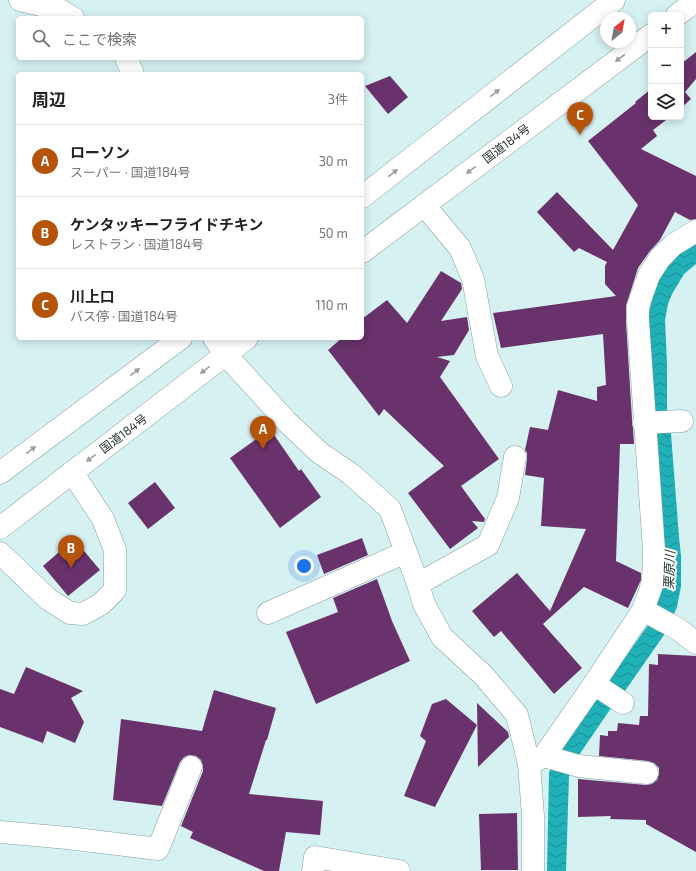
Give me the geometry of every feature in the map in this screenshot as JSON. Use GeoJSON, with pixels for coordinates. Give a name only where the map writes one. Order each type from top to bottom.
{"type":"FeatureCollection","features":[{"type":"Feature","properties":{"kind":"main road"},"geometry":{"type":"LineString","coordinates":[[20,0],[63,9]]}},
{"type":"Feature","properties":{"kind":"main road"},"geometry":{"type":"LineString","coordinates":[[364,195],[614,0]]}},
{"type":"Feature","properties":{"kind":"main road"},"geometry":{"type":"LineString","coordinates":[[681,12],[696,1]]}},
{"type":"Feature","properties":{"kind":"main road","name":"国道184号"},"geometry":{"type":"LineString","coordinates":[[364,250],[648,36]]}},
{"type":"Feature","properties":{"kind":"main road"},"geometry":{"type":"LineString","coordinates":[[127,60],[132,72]]}},
{"type":"Feature","properties":{"kind":"main road"},"geometry":{"type":"LineString","coordinates":[[424,205],[460,248],[473,279],[487,356],[501,386]]}},
{"type":"Feature","properties":{"kind":"main road"},"geometry":{"type":"LineString","coordinates":[[533,871],[534,816],[542,760],[597,686],[647,612],[653,582],[662,422],[638,321],[638,306],[649,275],[660,258],[673,245],[696,231]]}},
{"type":"Feature","properties":{"kind":"main road"},"geometry":{"type":"LineString","coordinates":[[0,473],[178,340]]}},
{"type":"Feature","properties":{"kind":"main road","name":"国道184号"},"geometry":{"type":"LineString","coordinates":[[0,528],[72,472],[220,346],[241,340]]}},
{"type":"Feature","properties":{"kind":"main road"},"geometry":{"type":"LineString","coordinates":[[220,346],[287,422],[320,453],[351,474],[390,509],[424,604],[442,637],[483,675],[517,715],[542,760]]}},
{"type":"Feature","properties":{"kind":"main road"},"geometry":{"type":"LineString","coordinates":[[418,584],[488,545],[508,498],[515,457]]}},
{"type":"Feature","properties":{"kind":"main road"},"geometry":{"type":"LineString","coordinates":[[0,553],[48,599],[70,613],[83,614],[101,604],[115,590],[115,550],[102,519],[72,472]]}},
{"type":"Feature","properties":{"kind":"main road"},"geometry":{"type":"LineString","coordinates":[[268,613],[406,552]]}},
{"type":"Feature","properties":{"kind":"main road"},"geometry":{"type":"LineString","coordinates":[[647,612],[678,629],[696,643]]}},
{"type":"Feature","properties":{"kind":"main road"},"geometry":{"type":"LineString","coordinates":[[597,686],[623,703]]}},
{"type":"Feature","properties":{"kind":"main road"},"geometry":{"type":"LineString","coordinates":[[542,760],[579,766],[647,773]]}},
{"type":"Feature","properties":{"kind":"main road"},"geometry":{"type":"LineString","coordinates":[[0,832],[68,838],[158,849],[191,767]]}},
{"type":"Feature","properties":{"kind":"main road"},"geometry":{"type":"LineString","coordinates":[[313,871],[315,857],[399,871]]}},
{"type":"Feature","properties":{"kind":"water","name":"栗原川"},"geometry":{"type":"Polygon","coordinates":[[[696,242],[696,264],[684,274],[672,294],[668,304],[665,320],[667,417],[671,434],[681,556],[681,586],[677,607],[666,632],[579,755],[569,776],[566,871],[547,871],[549,772],[563,746],[648,625],[662,590],[647,322],[655,286],[667,268],[685,248],[696,242]]]}},
{"type":"Feature","properties":{"kind":"building"},"geometry":{"type":"Polygon","coordinates":[[[696,52],[696,79],[685,92],[691,99],[684,105],[684,84],[684,62],[696,52]]]}},
{"type":"Feature","properties":{"kind":"building"},"geometry":{"type":"Polygon","coordinates":[[[390,76],[408,97],[388,114],[365,86],[390,76]]]}},
{"type":"Feature","properties":{"kind":"building"},"geometry":{"type":"Polygon","coordinates":[[[648,91],[648,120],[666,120],[653,130],[657,136],[641,149],[696,176],[696,219],[690,220],[675,212],[660,240],[638,268],[626,306],[634,444],[620,444],[616,561],[641,573],[641,580],[628,608],[584,587],[543,624],[582,668],[554,694],[501,631],[494,637],[472,611],[517,573],[550,611],[586,529],[541,526],[544,478],[525,475],[527,453],[525,450],[530,427],[548,430],[558,390],[597,401],[597,387],[606,385],[603,334],[501,348],[493,313],[616,296],[605,284],[605,266],[607,262],[579,248],[574,252],[537,212],[557,192],[613,250],[638,205],[588,141],[636,103],[635,102],[648,91]]]}},
{"type":"Feature","properties":{"kind":"building"},"geometry":{"type":"Polygon","coordinates":[[[441,271],[461,283],[462,289],[441,321],[467,317],[469,330],[454,355],[437,357],[450,361],[440,377],[499,459],[461,486],[485,519],[484,522],[472,521],[478,528],[450,549],[408,493],[444,466],[384,409],[379,416],[328,350],[340,340],[364,340],[364,317],[387,300],[407,323],[441,271]]]}},
{"type":"Feature","properties":{"kind":"building"},"geometry":{"type":"Polygon","coordinates":[[[270,429],[299,471],[301,469],[321,497],[280,528],[230,458],[270,429]]]}},
{"type":"Feature","properties":{"kind":"building"},"geometry":{"type":"Polygon","coordinates":[[[155,482],[175,508],[148,529],[128,503],[155,482]]]}},
{"type":"Feature","properties":{"kind":"building"},"geometry":{"type":"Polygon","coordinates":[[[362,538],[368,555],[324,574],[317,555],[362,538]]]}},
{"type":"Feature","properties":{"kind":"building"},"geometry":{"type":"Polygon","coordinates":[[[74,539],[100,570],[68,596],[43,566],[74,539]]]}},
{"type":"Feature","properties":{"kind":"building"},"geometry":{"type":"Polygon","coordinates":[[[377,579],[392,621],[410,661],[316,704],[286,632],[338,612],[333,598],[377,579]]]}},
{"type":"Feature","properties":{"kind":"building"},"geometry":{"type":"Polygon","coordinates":[[[658,654],[696,656],[696,852],[646,824],[646,820],[610,819],[611,816],[578,817],[578,779],[646,785],[652,784],[657,780],[659,768],[654,763],[648,761],[599,756],[600,735],[608,736],[608,731],[617,731],[618,723],[639,725],[640,716],[648,716],[649,664],[658,665],[658,654]]]}},
{"type":"Feature","properties":{"kind":"building"},"geometry":{"type":"Polygon","coordinates":[[[26,667],[83,691],[71,698],[84,722],[75,743],[47,731],[43,743],[0,727],[0,689],[14,694],[26,667]]]}},
{"type":"Feature","properties":{"kind":"building"},"geometry":{"type":"Polygon","coordinates":[[[214,690],[276,708],[249,794],[323,801],[320,835],[286,832],[279,871],[264,871],[190,838],[193,832],[181,826],[203,771],[201,760],[196,756],[189,755],[184,757],[180,762],[162,806],[113,800],[121,719],[202,731],[214,690]]]}},
{"type":"Feature","properties":{"kind":"building"},"geometry":{"type":"Polygon","coordinates":[[[446,699],[477,725],[435,807],[404,796],[426,741],[420,736],[432,704],[446,699]]]}},
{"type":"Feature","properties":{"kind":"building"},"geometry":{"type":"Polygon","coordinates":[[[477,703],[508,732],[509,737],[478,767],[477,703]]]}},
{"type":"Feature","properties":{"kind":"building"},"geometry":{"type":"Polygon","coordinates":[[[517,813],[518,870],[481,870],[479,814],[517,813]]]}},
{"type":"Feature","properties":{"kind":"place","name":"川上口"},"geometry":{"type":"Point","coordinates":[580,135]}},
{"type":"Feature","properties":{"kind":"place","name":"ローソン"},"geometry":{"type":"Point","coordinates":[263,449]}},
{"type":"Feature","properties":{"kind":"place","name":"ケンタッキーフライドチキン"},"geometry":{"type":"Point","coordinates":[71,568]}}]}
